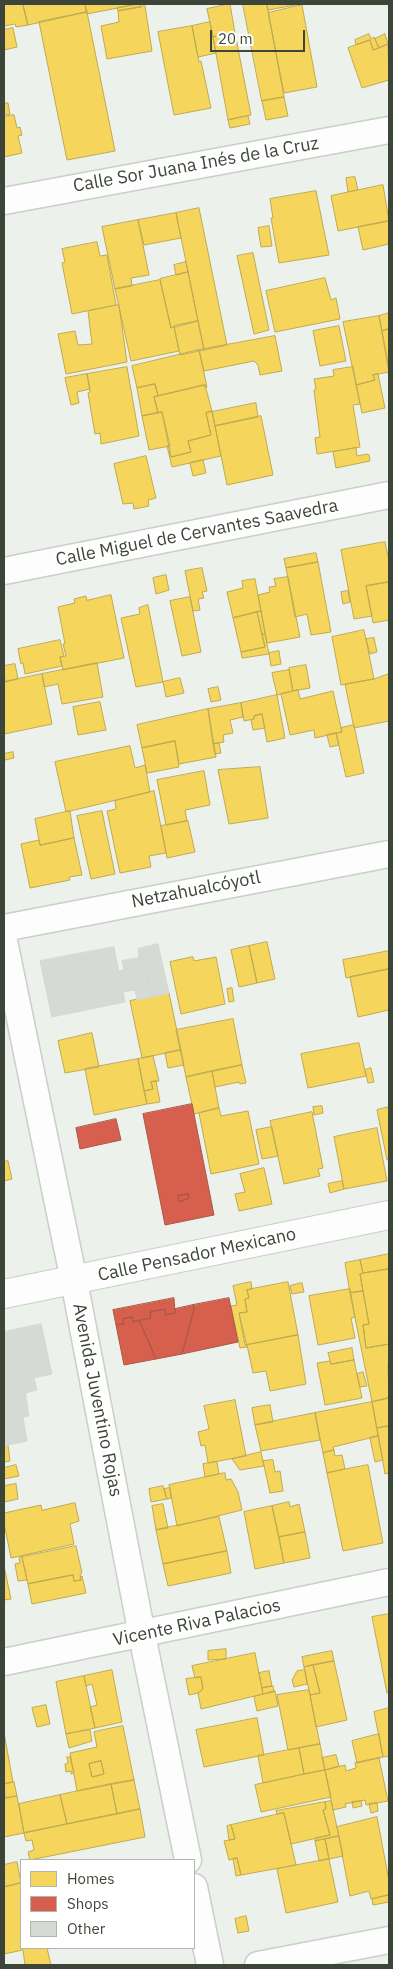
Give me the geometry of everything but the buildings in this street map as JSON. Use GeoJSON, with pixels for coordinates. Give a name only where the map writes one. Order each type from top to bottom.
{"type":"FeatureCollection","features":[{"type":"Feature","properties":{"kind":"street","name":"Calle Sor Juana Inés de la Cruz"},"geometry":{"type":"LineString","coordinates":[[4,201],[389,130]]}},
{"type":"Feature","properties":{"kind":"street","name":"Calle Miguel de Cervantes Saavedra"},"geometry":{"type":"LineString","coordinates":[[4,571],[389,495]]}},
{"type":"Feature","properties":{"kind":"street","name":"Netzahualcóyotl"},"geometry":{"type":"LineString","coordinates":[[4,928],[389,854]]}},
{"type":"Feature","properties":{"kind":"street","name":"Avenida Juventino Rojas"},"geometry":{"type":"LineString","coordinates":[[4,941],[74,1281],[142,1635],[188,1859]]}},
{"type":"Feature","properties":{"kind":"street","name":"Calle Pensador Mexicano"},"geometry":{"type":"LineString","coordinates":[[4,1294],[389,1215]]}},
{"type":"Feature","properties":{"kind":"street","name":"Vicente Riva Palacios"},"geometry":{"type":"LineString","coordinates":[[4,1662],[142,1635],[389,1582]]}},
{"type":"Feature","properties":{"kind":"street"},"geometry":{"type":"LineString","coordinates":[[195,1892],[210,1965]]}},
{"type":"Feature","properties":{"kind":"street"},"geometry":{"type":"LineString","coordinates":[[258,1965],[389,1940]]}}]}
